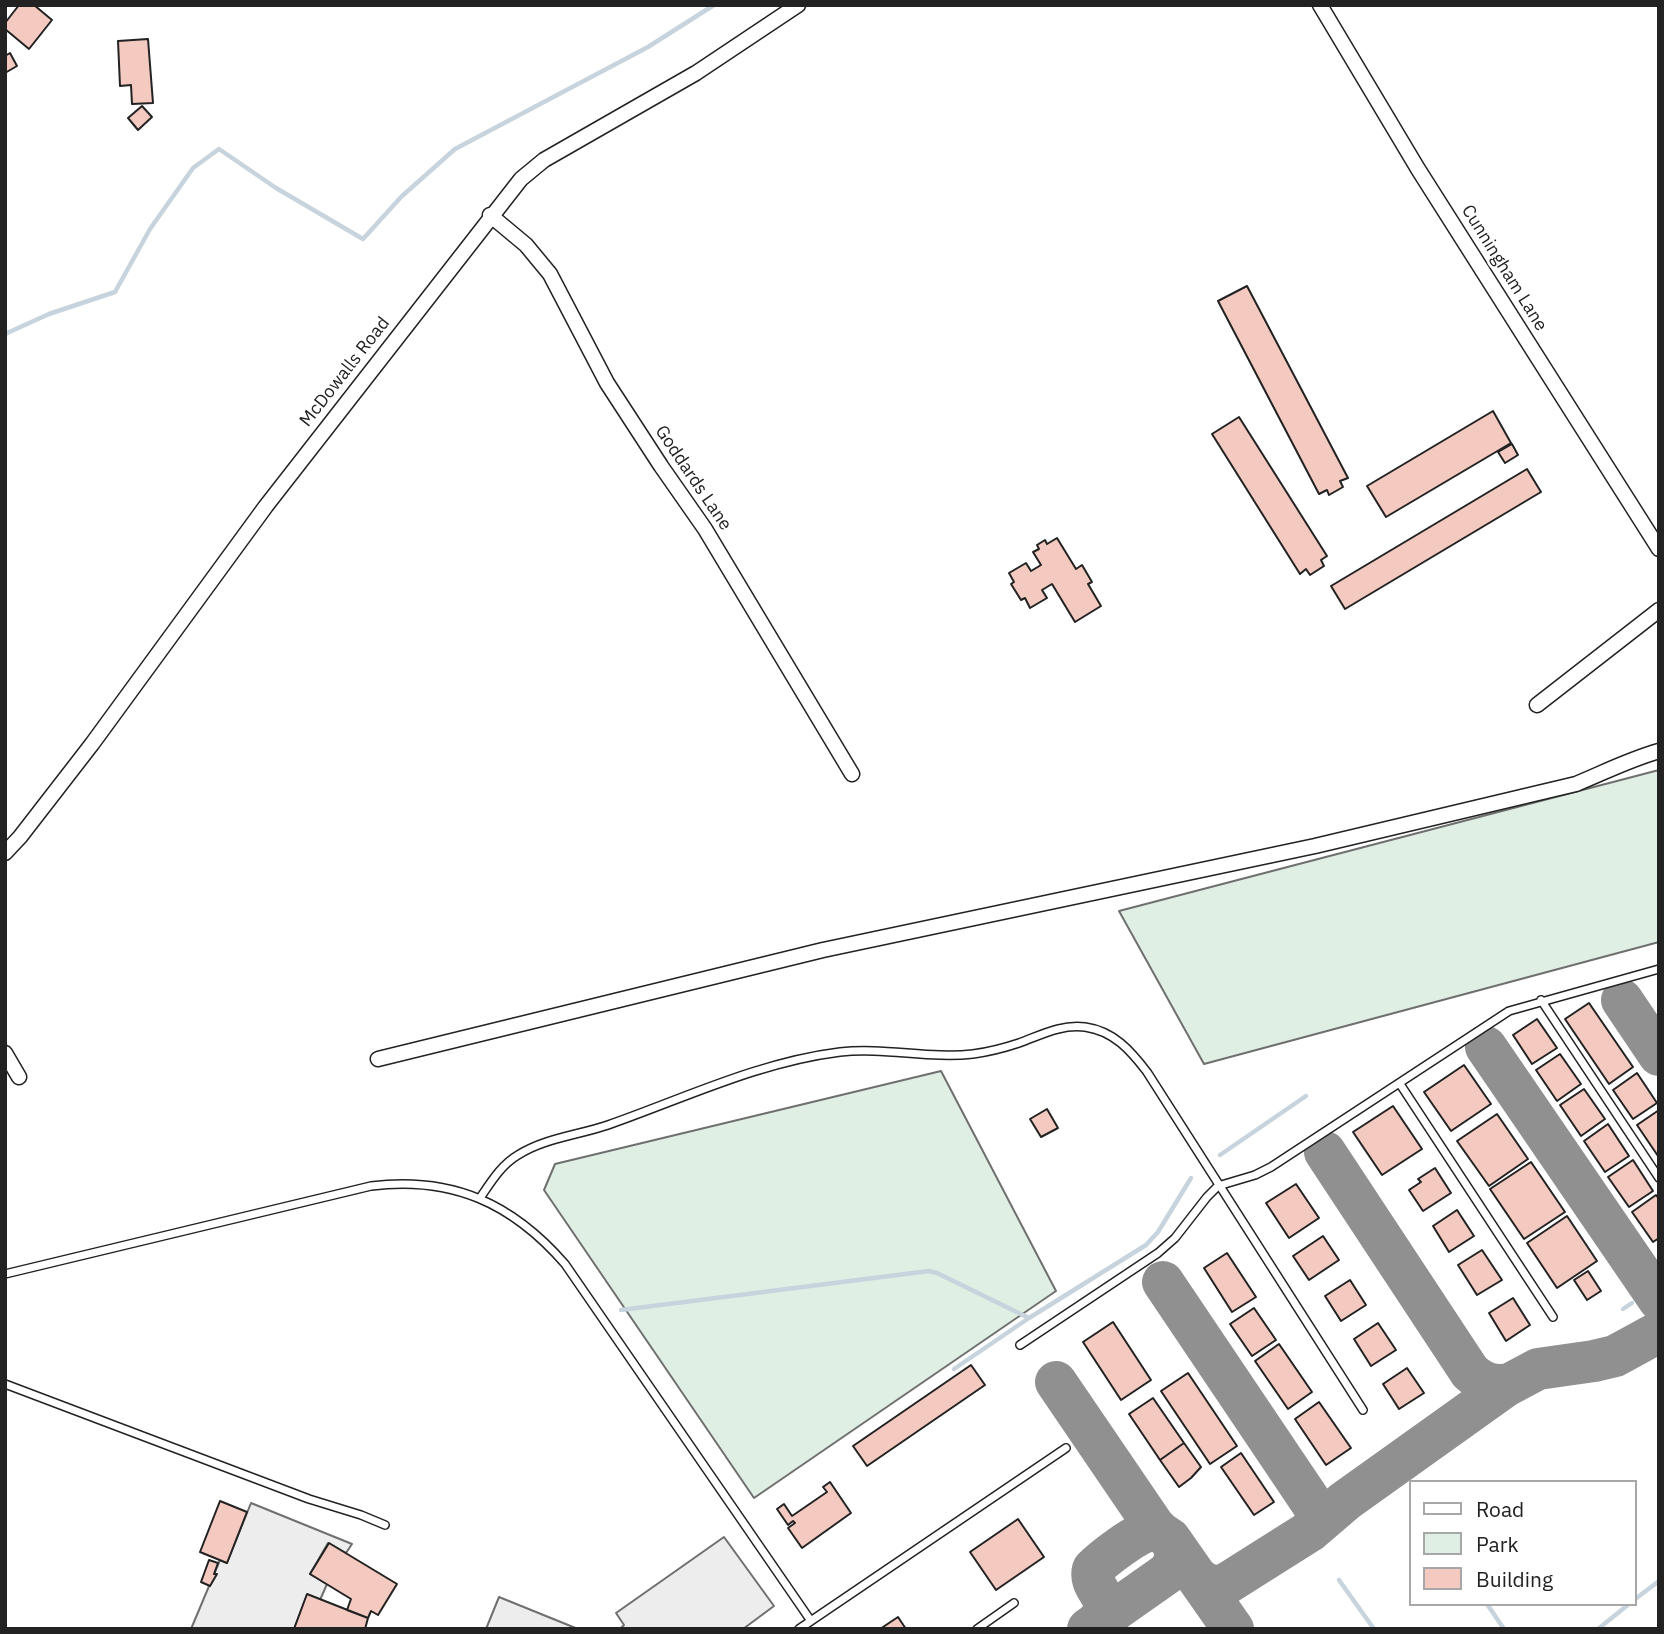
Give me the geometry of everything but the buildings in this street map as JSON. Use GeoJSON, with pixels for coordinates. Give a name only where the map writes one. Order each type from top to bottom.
{"type":"FeatureCollection","features":[{"type":"Feature","properties":{"kind":"street","name":"McDowalls Road"},"geometry":{"type":"LineString","coordinates":[[5,853],[41,812],[265,506],[490,215],[521,179],[544,160],[696,73],[799,5]]}},
{"type":"Feature","properties":{"kind":"street","name":"Cunningham Lane"},"geometry":{"type":"LineString","coordinates":[[1320,5],[1418,169],[1659,549]]}},
{"type":"Feature","properties":{"kind":"street","name":"Goddards Lane"},"geometry":{"type":"LineString","coordinates":[[490,215],[526,245],[550,274],[607,383],[705,529],[852,774]]}},
{"type":"Feature","properties":{"kind":"street"},"geometry":{"type":"LineString","coordinates":[[1536,705],[1659,610]]}},
{"type":"Feature","properties":{"kind":"street"},"geometry":{"type":"LineString","coordinates":[[378,1059],[823,950],[1315,846],[1576,783],[1605,772],[1626,760],[1659,751]]}},
{"type":"Feature","properties":{"kind":"street"},"geometry":{"type":"LineString","coordinates":[[5,1053],[19,1077]]}},
{"type":"Feature","properties":{"kind":"lane"},"geometry":{"type":"LineString","coordinates":[[1020,1345],[1158,1253],[1175,1238],[1218,1186],[1255,1175],[1271,1167],[1509,1011],[1659,969]]}},
{"type":"Feature","properties":{"kind":"lane"},"geometry":{"type":"LineString","coordinates":[[1541,1000],[1659,1178]]}},
{"type":"Feature","properties":{"kind":"lane"},"geometry":{"type":"LineString","coordinates":[[480,1198],[501,1169],[531,1147],[598,1128],[777,1064],[843,1052],[969,1054],[1002,1048],[1068,1027],[1097,1030],[1123,1043],[1147,1072],[1363,1410]]}},
{"type":"Feature","properties":{"kind":"lane"},"geometry":{"type":"LineString","coordinates":[[1400,1084],[1553,1317]]}},
{"type":"Feature","properties":{"kind":"lane"},"geometry":{"type":"LineString","coordinates":[[5,1274],[371,1186],[440,1186],[480,1198],[523,1222],[565,1264],[811,1621]]}},
{"type":"Feature","properties":{"kind":"lane"},"geometry":{"type":"LineString","coordinates":[[5,1384],[294,1494],[386,1525]]}},
{"type":"Feature","properties":{"kind":"lane"},"geometry":{"type":"LineString","coordinates":[[799,1629],[1066,1448]]}},
{"type":"Feature","properties":{"kind":"lane"},"geometry":{"type":"LineString","coordinates":[[977,1629],[1014,1603]]}},
{"type":"Feature","properties":{"kind":"green space"},"geometry":{"type":"Polygon","coordinates":[[[1659,770],[1659,942],[1204,1064],[1119,911],[1659,770]]]}},
{"type":"Feature","properties":{"kind":"green space"},"geometry":{"type":"Polygon","coordinates":[[[941,1071],[1056,1291],[754,1498],[544,1190],[555,1164],[941,1071]]]}},
{"type":"Feature","properties":{"kind":"shaded area"},"geometry":{"type":"Polygon","coordinates":[[[251,1503],[352,1544],[346,1553],[328,1543],[310,1574],[327,1584],[320,1600],[307,1595],[294,1629],[191,1629],[220,1560],[227,1563],[251,1503]]]}},
{"type":"Feature","properties":{"kind":"shaded area"},"geometry":{"type":"Polygon","coordinates":[[[724,1537],[774,1606],[743,1629],[620,1629],[624,1625],[616,1613],[724,1537]]]}},
{"type":"Feature","properties":{"kind":"shaded area"},"geometry":{"type":"Polygon","coordinates":[[[499,1597],[578,1629],[486,1629],[499,1597]]]}},
{"type":"Feature","properties":{"kind":"waterway"},"geometry":{"type":"LineString","coordinates":[[5,334],[49,314],[115,292],[150,229],[193,168],[219,149],[276,188],[363,239],[401,197],[455,149],[648,47],[714,5]]}},
{"type":"Feature","properties":{"kind":"waterway"},"geometry":{"type":"LineString","coordinates":[[1220,1155],[1306,1096]]}},
{"type":"Feature","properties":{"kind":"waterway"},"geometry":{"type":"LineString","coordinates":[[954,1369],[1029,1318],[1146,1245],[1158,1232],[1191,1178]]}},
{"type":"Feature","properties":{"kind":"waterway"},"geometry":{"type":"LineString","coordinates":[[621,1310],[929,1271],[1029,1318]]}},
{"type":"Feature","properties":{"kind":"waterway"},"geometry":{"type":"LineString","coordinates":[[1623,1309],[1632,1303]]}},
{"type":"Feature","properties":{"kind":"waterway"},"geometry":{"type":"LineString","coordinates":[[1339,1580],[1374,1629]]}},
{"type":"Feature","properties":{"kind":"waterway"},"geometry":{"type":"LineString","coordinates":[[1636,1598],[1659,1581]]}},
{"type":"Feature","properties":{"kind":"waterway"},"geometry":{"type":"LineString","coordinates":[[1488,1606],[1504,1629]]}},
{"type":"Feature","properties":{"kind":"waterway"},"geometry":{"type":"LineString","coordinates":[[1598,1629],[1627,1606]]}},
{"type":"Feature","properties":{"kind":"taxiway"},"geometry":{"type":"LineString","coordinates":[[1622,1000],[1659,1055]]}},
{"type":"Feature","properties":{"kind":"taxiway"},"geometry":{"type":"LineString","coordinates":[[1486,1047],[1659,1300]]}},
{"type":"Feature","properties":{"kind":"taxiway"},"geometry":{"type":"LineString","coordinates":[[1325,1152],[1470,1372],[1488,1383],[1510,1384]]}},
{"type":"Feature","properties":{"kind":"taxiway"},"geometry":{"type":"LineString","coordinates":[[1163,1282],[1315,1508],[1317,1518],[1310,1531]]}},
{"type":"Feature","properties":{"kind":"taxiway"},"geometry":{"type":"LineString","coordinates":[[1199,1579],[1211,1587],[1226,1584],[1310,1531],[1345,1501],[1506,1386],[1538,1369],[1615,1356],[1659,1332]]}},
{"type":"Feature","properties":{"kind":"taxiway"},"geometry":{"type":"LineString","coordinates":[[1056,1382],[1161,1533]]}},
{"type":"Feature","properties":{"kind":"taxiway"},"geometry":{"type":"LineString","coordinates":[[1096,1623],[1102,1615],[1104,1601],[1094,1583],[1093,1569],[1128,1541],[1153,1531],[1170,1539],[1233,1629]]}},
{"type":"Feature","properties":{"kind":"taxiway"},"geometry":{"type":"LineString","coordinates":[[1088,1629],[1169,1572],[1176,1559],[1173,1543]]}}]}
